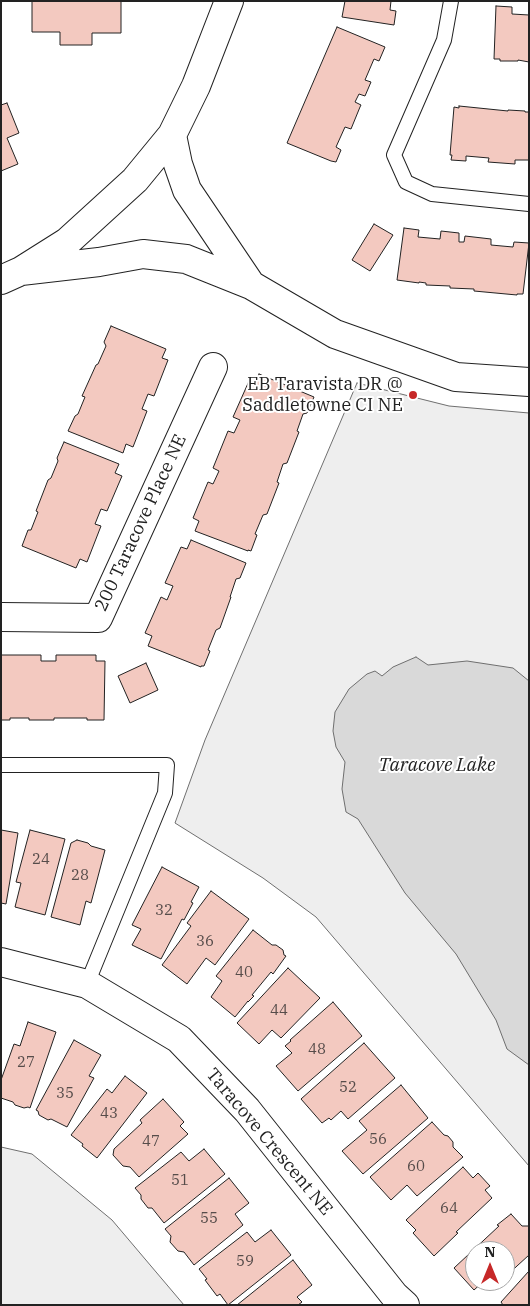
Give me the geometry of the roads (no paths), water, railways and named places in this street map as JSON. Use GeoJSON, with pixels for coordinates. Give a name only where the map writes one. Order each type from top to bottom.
{"type":"FeatureCollection","features":[{"type":"Feature","properties":{"kind":"street"},"geometry":{"type":"LineString","coordinates":[[11,275],[67,242],[136,180],[172,135],[196,86],[229,1]]}},
{"type":"Feature","properties":{"kind":"street"},"geometry":{"type":"LineString","coordinates":[[172,135],[178,164],[187,190],[251,285]]}},
{"type":"Feature","properties":{"kind":"street"},"geometry":{"type":"LineString","coordinates":[[11,275],[143,254],[186,259],[251,285],[334,334],[456,377],[529,382]]}},
{"type":"Feature","properties":{"kind":"street","name":"200 Taracove Place NE"},"geometry":{"type":"LineString","coordinates":[[1,617],[98,618],[213,368]]}},
{"type":"Feature","properties":{"kind":"street","name":"Taracove Crescent NE"},"geometry":{"type":"LineString","coordinates":[[1,962],[87,984],[180,1039],[247,1110],[395,1301]]}},
{"type":"Feature","properties":{"kind":"lane"},"geometry":{"type":"LineString","coordinates":[[451,1],[444,40],[394,154],[406,182],[432,194],[529,204]]}},
{"type":"Feature","properties":{"kind":"lane"},"geometry":{"type":"LineString","coordinates":[[1,765],[167,766],[165,793],[87,984]]}},
{"type":"Feature","properties":{"kind":"water","name":"Taracove Lake"},"geometry":{"type":"Polygon","coordinates":[[[416,657],[428,665],[467,661],[513,668],[529,681],[529,1065],[507,1049],[496,1020],[456,954],[405,893],[358,819],[346,812],[342,789],[345,762],[336,747],[333,731],[335,712],[349,689],[367,674],[375,671],[382,676],[393,667],[416,657]]]}},
{"type":"Feature","properties":{"kind":"place","name":"EB Taravista DR @ Saddletowne CI NE"},"geometry":{"type":"Point","coordinates":[413,395]}}]}
